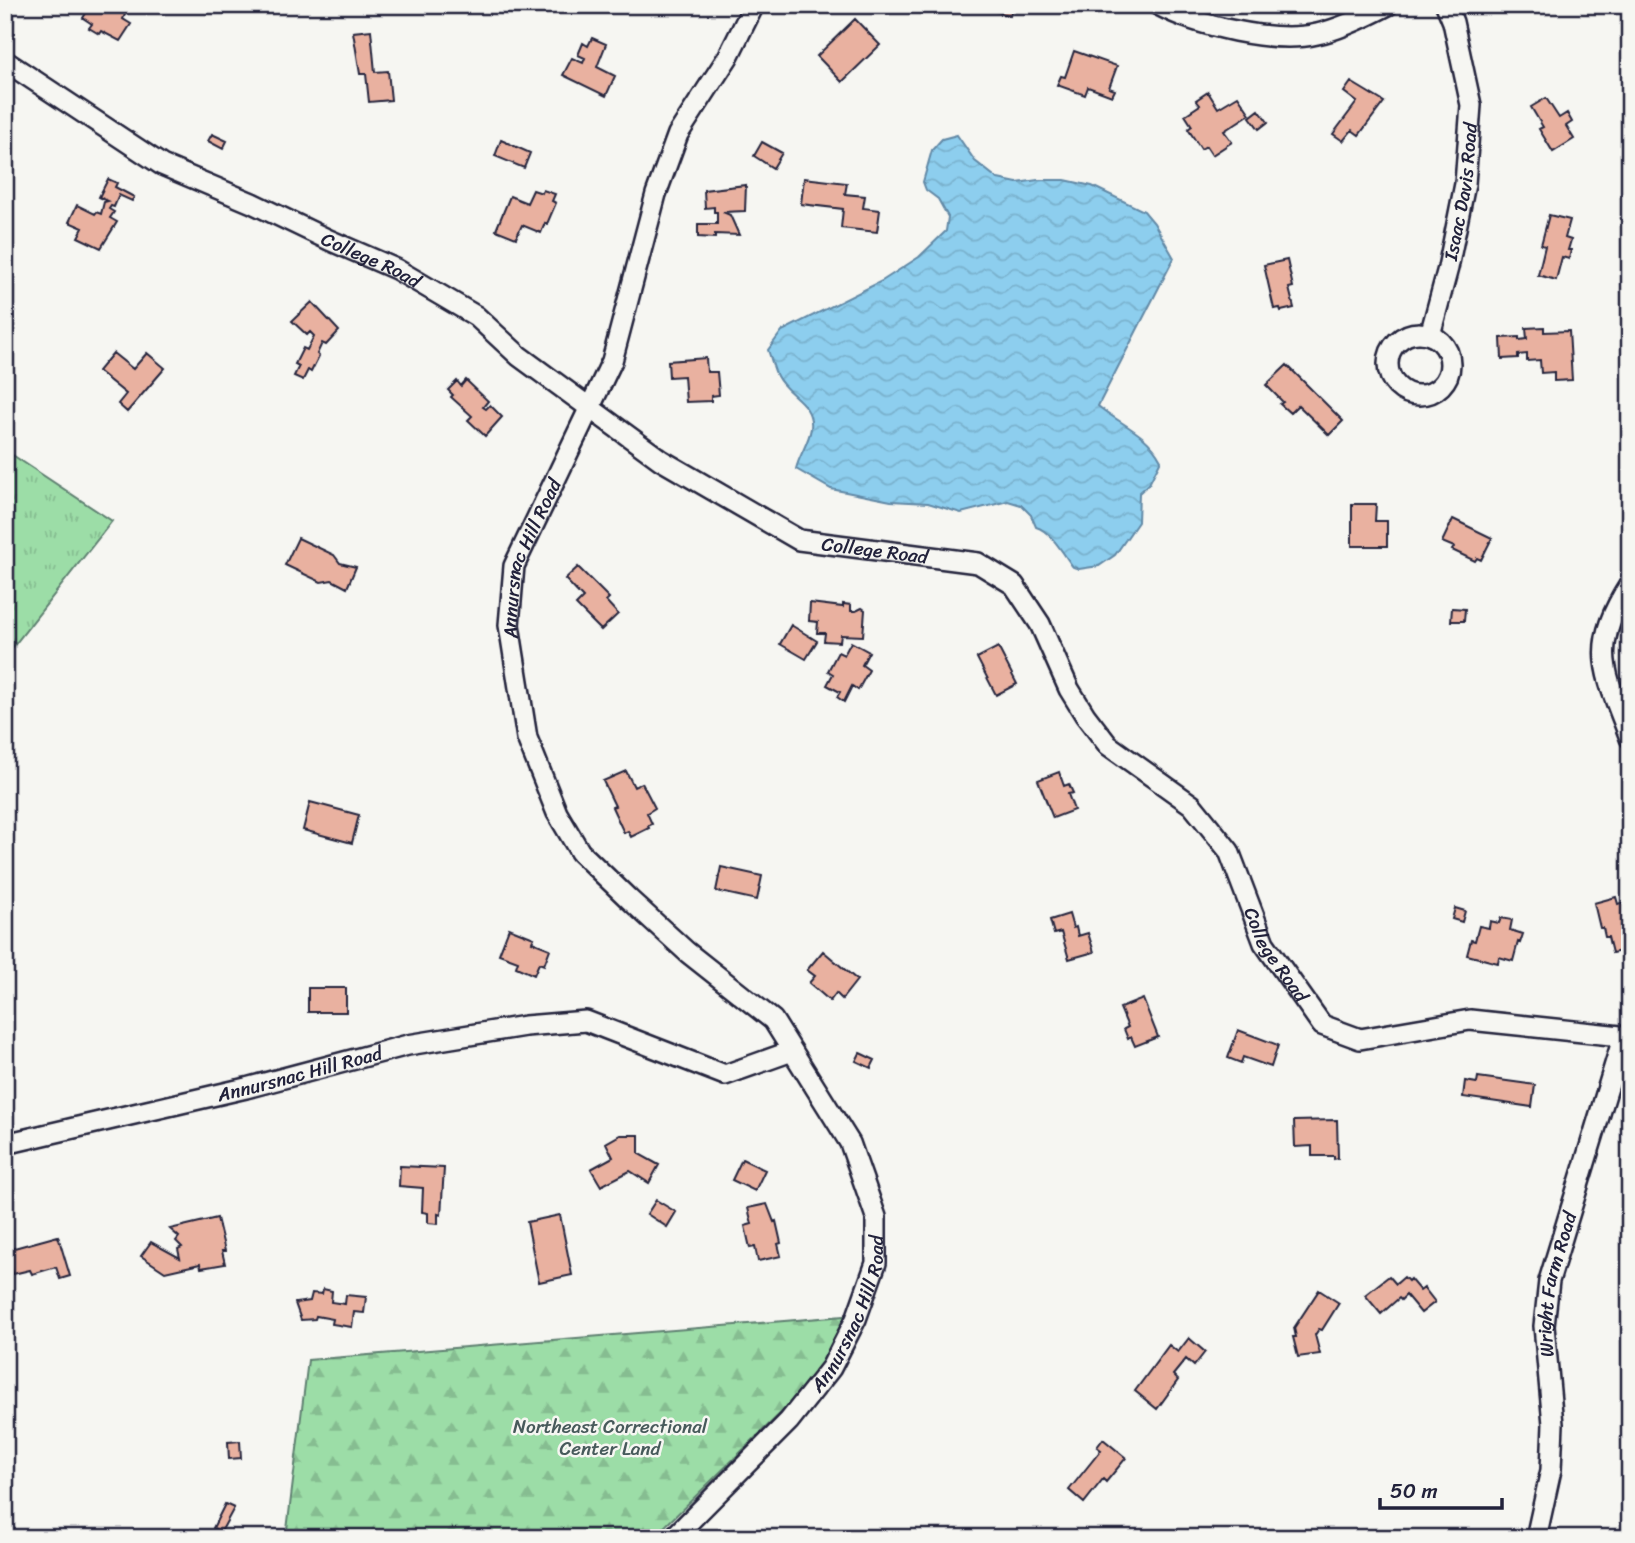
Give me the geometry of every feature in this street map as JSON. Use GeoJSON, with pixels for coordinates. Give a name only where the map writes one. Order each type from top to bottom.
{"type":"FeatureCollection","features":[{"type":"Feature","properties":{"kind":"street","name":"Annursnac Hill Road"},"geometry":{"type":"LineString","coordinates":[[673,1538],[789,1421],[831,1368],[856,1319],[876,1263],[876,1217],[850,1143],[766,1013],[687,952],[580,852],[557,813],[527,738],[509,625],[514,566],[612,361],[656,194],[678,134],[728,57],[754,5]]}},
{"type":"Feature","properties":{"kind":"street"},"geometry":{"type":"LineString","coordinates":[[1158,5],[1181,18],[1250,33],[1294,38],[1320,34],[1388,5]]}},
{"type":"Feature","properties":{"kind":"street","name":"Isaac Davis Road"},"geometry":{"type":"LineString","coordinates":[[1430,335],[1448,268],[1465,184],[1471,105],[1447,5]]}},
{"type":"Feature","properties":{"kind":"street","name":"College Road"},"geometry":{"type":"LineString","coordinates":[[5,61],[162,165],[396,269],[476,316],[519,356],[661,460],[799,540],[978,564],[1014,585],[1040,624],[1069,689],[1108,746],[1192,805],[1229,851],[1264,943],[1322,1025],[1360,1039],[1470,1020],[1627,1037]]}},
{"type":"Feature","properties":{"kind":"street"},"geometry":{"type":"LineString","coordinates":[[1630,584],[1607,626],[1603,648],[1606,675],[1630,738]]}},
{"type":"Feature","properties":{"kind":"street","name":"Annursnac Hill Road"},"geometry":{"type":"LineString","coordinates":[[5,1144],[246,1088],[408,1045],[525,1026],[586,1021],[725,1075],[792,1051]]}},
{"type":"Feature","properties":{"kind":"street","name":"Wright Farm Road"},"geometry":{"type":"LineString","coordinates":[[1536,1538],[1551,1469],[1553,1424],[1544,1326],[1549,1281],[1627,1037]]}},
{"type":"Feature","properties":{"kind":"green space"},"geometry":{"type":"Polygon","coordinates":[[[5,450],[112,521],[5,657],[5,450]]]}},
{"type":"Feature","properties":{"kind":"green space","name":"Northeast Correctional Center Land"},"geometry":{"type":"Polygon","coordinates":[[[845,1316],[826,1359],[800,1394],[653,1538],[286,1538],[308,1360],[845,1316]]]}},
{"type":"Feature","properties":{"kind":"water"},"geometry":{"type":"Polygon","coordinates":[[[957,135],[975,161],[998,179],[1017,183],[1065,180],[1092,186],[1144,211],[1174,258],[1098,406],[1141,436],[1161,460],[1149,484],[1139,493],[1138,522],[1115,555],[1099,566],[1079,569],[1073,567],[1052,538],[1036,527],[1031,515],[1021,505],[1008,501],[961,513],[928,503],[891,501],[831,489],[796,469],[810,433],[811,419],[804,405],[781,383],[768,350],[782,331],[882,281],[919,257],[946,231],[948,217],[938,199],[926,190],[923,182],[932,150],[942,139],[957,135]]]}},
{"type":"Feature","properties":{"kind":"building"},"geometry":{"type":"Polygon","coordinates":[[[91,5],[104,5],[109,9],[112,5],[119,10],[127,10],[123,19],[131,24],[120,41],[89,28],[92,24],[83,18],[91,5]]]}},
{"type":"Feature","properties":{"kind":"building"},"geometry":{"type":"Polygon","coordinates":[[[977,5],[1013,5],[1010,16],[977,5]]]}},
{"type":"Feature","properties":{"kind":"building"},"geometry":{"type":"Polygon","coordinates":[[[1630,9],[1630,29],[1628,30],[1626,10],[1630,9]]]}},
{"type":"Feature","properties":{"kind":"building"},"geometry":{"type":"Polygon","coordinates":[[[855,19],[880,45],[842,82],[817,56],[855,19]]]}},
{"type":"Feature","properties":{"kind":"building"},"geometry":{"type":"Polygon","coordinates":[[[371,30],[375,72],[388,71],[391,100],[369,102],[366,74],[360,74],[353,32],[371,30]]]}},
{"type":"Feature","properties":{"kind":"building"},"geometry":{"type":"Polygon","coordinates":[[[592,38],[606,44],[597,67],[615,76],[606,96],[563,75],[572,58],[583,63],[585,58],[578,55],[583,43],[588,46],[592,38]]]}},
{"type":"Feature","properties":{"kind":"building"},"geometry":{"type":"Polygon","coordinates":[[[1074,51],[1117,66],[1109,88],[1115,90],[1112,96],[1088,87],[1085,95],[1057,85],[1061,76],[1065,77],[1074,51]]]}},
{"type":"Feature","properties":{"kind":"building"},"geometry":{"type":"Polygon","coordinates":[[[1351,82],[1384,102],[1359,135],[1352,130],[1343,141],[1333,134],[1357,102],[1344,92],[1351,82]]]}},
{"type":"Feature","properties":{"kind":"building"},"geometry":{"type":"Polygon","coordinates":[[[1208,92],[1218,108],[1238,96],[1250,114],[1224,131],[1232,142],[1212,155],[1206,146],[1201,149],[1188,129],[1192,126],[1185,115],[1200,105],[1196,100],[1208,92]]]}},
{"type":"Feature","properties":{"kind":"building"},"geometry":{"type":"Polygon","coordinates":[[[1546,98],[1559,118],[1567,113],[1572,122],[1566,126],[1574,139],[1553,152],[1539,129],[1543,127],[1531,107],[1546,98]]]}},
{"type":"Feature","properties":{"kind":"building"},"geometry":{"type":"Polygon","coordinates":[[[1259,110],[1268,122],[1259,129],[1250,117],[1259,110]]]}},
{"type":"Feature","properties":{"kind":"building"},"geometry":{"type":"Polygon","coordinates":[[[212,134],[227,141],[223,149],[208,141],[212,134]]]}},
{"type":"Feature","properties":{"kind":"building"},"geometry":{"type":"Polygon","coordinates":[[[501,140],[530,153],[524,168],[495,156],[501,140]]]}},
{"type":"Feature","properties":{"kind":"building"},"geometry":{"type":"Polygon","coordinates":[[[762,142],[782,153],[773,168],[754,156],[762,142]]]}},
{"type":"Feature","properties":{"kind":"building"},"geometry":{"type":"Polygon","coordinates":[[[804,178],[847,183],[845,194],[865,196],[863,208],[880,210],[877,232],[841,228],[843,209],[801,204],[804,178]]]}},
{"type":"Feature","properties":{"kind":"building"},"geometry":{"type":"Polygon","coordinates":[[[108,179],[117,183],[115,187],[134,197],[132,201],[119,195],[114,207],[109,209],[114,212],[110,218],[117,222],[101,248],[78,237],[83,228],[69,222],[77,205],[95,214],[101,214],[104,202],[108,201],[99,197],[108,179]]]}},
{"type":"Feature","properties":{"kind":"building"},"geometry":{"type":"Polygon","coordinates":[[[746,185],[745,211],[723,212],[730,215],[739,235],[715,234],[715,238],[698,237],[698,224],[717,224],[714,207],[705,208],[704,190],[746,185]]]}},
{"type":"Feature","properties":{"kind":"building"},"geometry":{"type":"Polygon","coordinates":[[[533,190],[555,194],[552,201],[556,203],[541,233],[522,225],[516,238],[496,230],[510,196],[527,203],[533,190]]]}},
{"type":"Feature","properties":{"kind":"building"},"geometry":{"type":"Polygon","coordinates":[[[1549,215],[1570,220],[1565,238],[1571,240],[1569,259],[1562,257],[1556,280],[1538,275],[1545,246],[1541,245],[1549,215]]]}},
{"type":"Feature","properties":{"kind":"building"},"geometry":{"type":"Polygon","coordinates":[[[1287,260],[1294,308],[1281,311],[1280,308],[1274,309],[1264,265],[1287,260]]]}},
{"type":"Feature","properties":{"kind":"building"},"geometry":{"type":"Polygon","coordinates":[[[312,302],[339,331],[326,345],[322,343],[311,372],[308,370],[303,380],[294,376],[299,366],[295,364],[303,348],[307,350],[314,336],[310,332],[307,335],[292,321],[312,302]]]}},
{"type":"Feature","properties":{"kind":"building"},"geometry":{"type":"Polygon","coordinates":[[[1544,327],[1544,332],[1569,331],[1572,380],[1554,381],[1554,372],[1541,373],[1540,360],[1527,361],[1527,354],[1518,355],[1518,358],[1502,359],[1501,338],[1527,339],[1526,328],[1544,327]]]}},
{"type":"Feature","properties":{"kind":"building"},"geometry":{"type":"Polygon","coordinates":[[[113,353],[133,369],[147,353],[165,368],[127,412],[118,404],[126,394],[98,371],[113,353]]]}},
{"type":"Feature","properties":{"kind":"building"},"geometry":{"type":"Polygon","coordinates":[[[706,358],[707,372],[717,372],[719,395],[711,396],[711,401],[686,402],[684,376],[669,377],[668,361],[706,358]]]}},
{"type":"Feature","properties":{"kind":"building"},"geometry":{"type":"Polygon","coordinates":[[[1287,365],[1343,421],[1329,435],[1298,405],[1290,413],[1266,385],[1287,365]]]}},
{"type":"Feature","properties":{"kind":"building"},"geometry":{"type":"Polygon","coordinates":[[[466,380],[488,401],[483,407],[486,409],[490,405],[502,417],[485,436],[468,420],[472,416],[451,397],[453,395],[448,390],[457,381],[461,386],[466,380]]]}},
{"type":"Feature","properties":{"kind":"building"},"geometry":{"type":"Polygon","coordinates":[[[1352,504],[1376,504],[1375,521],[1387,521],[1387,546],[1352,546],[1352,504]]]}},
{"type":"Feature","properties":{"kind":"building"},"geometry":{"type":"Polygon","coordinates":[[[1453,519],[1492,538],[1481,560],[1477,558],[1475,561],[1442,542],[1453,519]]]}},
{"type":"Feature","properties":{"kind":"building"},"geometry":{"type":"Polygon","coordinates":[[[298,538],[334,555],[340,563],[356,567],[347,588],[332,580],[321,582],[285,565],[298,538]]]}},
{"type":"Feature","properties":{"kind":"building"},"geometry":{"type":"Polygon","coordinates":[[[578,567],[609,598],[606,601],[618,614],[601,630],[576,605],[583,598],[565,579],[578,567]]]}},
{"type":"Feature","properties":{"kind":"building"},"geometry":{"type":"Polygon","coordinates":[[[810,603],[843,607],[843,604],[851,605],[851,611],[862,608],[865,610],[863,636],[841,635],[840,642],[824,641],[825,633],[817,633],[818,622],[809,621],[810,603]]]}},
{"type":"Feature","properties":{"kind":"building"},"geometry":{"type":"Polygon","coordinates":[[[1452,608],[1465,609],[1464,621],[1451,621],[1452,608]]]}},
{"type":"Feature","properties":{"kind":"building"},"geometry":{"type":"Polygon","coordinates":[[[791,625],[817,641],[806,659],[780,644],[791,625]]]}},
{"type":"Feature","properties":{"kind":"building"},"geometry":{"type":"Polygon","coordinates":[[[851,642],[869,652],[862,665],[869,670],[858,690],[852,686],[844,702],[837,697],[840,692],[827,685],[833,674],[828,671],[838,652],[844,655],[851,642]]]}},
{"type":"Feature","properties":{"kind":"building"},"geometry":{"type":"Polygon","coordinates":[[[998,647],[1017,684],[996,695],[977,658],[998,647]]]}},
{"type":"Feature","properties":{"kind":"building"},"geometry":{"type":"Polygon","coordinates":[[[626,771],[634,787],[642,783],[655,808],[647,813],[652,824],[649,828],[631,837],[628,831],[624,833],[603,781],[626,771]]]}},
{"type":"Feature","properties":{"kind":"building"},"geometry":{"type":"Polygon","coordinates":[[[1059,772],[1064,786],[1069,784],[1073,793],[1068,794],[1074,810],[1053,818],[1038,780],[1059,772]]]}},
{"type":"Feature","properties":{"kind":"building"},"geometry":{"type":"Polygon","coordinates":[[[310,802],[359,815],[352,843],[303,830],[310,802]]]}},
{"type":"Feature","properties":{"kind":"building"},"geometry":{"type":"Polygon","coordinates":[[[721,867],[762,876],[757,900],[716,891],[721,867]]]}},
{"type":"Feature","properties":{"kind":"building"},"geometry":{"type":"Polygon","coordinates":[[[1616,897],[1618,904],[1627,901],[1630,910],[1630,931],[1627,931],[1630,949],[1612,953],[1608,937],[1605,937],[1603,928],[1600,928],[1594,903],[1616,897]]]}},
{"type":"Feature","properties":{"kind":"building"},"geometry":{"type":"Polygon","coordinates":[[[1455,908],[1465,911],[1462,922],[1452,919],[1455,908]]]}},
{"type":"Feature","properties":{"kind":"building"},"geometry":{"type":"Polygon","coordinates":[[[1069,914],[1078,936],[1088,933],[1094,952],[1069,959],[1061,932],[1054,934],[1050,920],[1069,914]]]}},
{"type":"Feature","properties":{"kind":"building"},"geometry":{"type":"Polygon","coordinates":[[[1501,918],[1512,920],[1510,930],[1523,934],[1513,961],[1499,957],[1498,963],[1467,955],[1479,926],[1489,928],[1490,921],[1499,923],[1501,918]]]}},
{"type":"Feature","properties":{"kind":"building"},"geometry":{"type":"Polygon","coordinates":[[[509,928],[534,938],[532,942],[550,949],[544,965],[539,963],[534,975],[516,967],[518,961],[499,954],[509,928]]]}},
{"type":"Feature","properties":{"kind":"building"},"geometry":{"type":"Polygon","coordinates":[[[823,951],[857,980],[842,999],[836,993],[830,1001],[809,983],[815,976],[807,970],[823,951]]]}},
{"type":"Feature","properties":{"kind":"building"},"geometry":{"type":"Polygon","coordinates":[[[308,988],[346,988],[346,1012],[308,1012],[308,988]]]}},
{"type":"Feature","properties":{"kind":"building"},"geometry":{"type":"Polygon","coordinates":[[[1143,999],[1158,1037],[1135,1046],[1124,1029],[1128,1027],[1120,1008],[1143,999]]]}},
{"type":"Feature","properties":{"kind":"building"},"geometry":{"type":"Polygon","coordinates":[[[1238,1030],[1278,1045],[1271,1067],[1243,1057],[1241,1063],[1228,1058],[1238,1030]]]}},
{"type":"Feature","properties":{"kind":"building"},"geometry":{"type":"Polygon","coordinates":[[[860,1053],[875,1060],[871,1068],[856,1061],[860,1053]]]}},
{"type":"Feature","properties":{"kind":"building"},"geometry":{"type":"Polygon","coordinates":[[[1478,1077],[1535,1085],[1532,1107],[1463,1097],[1465,1081],[1477,1083],[1478,1077]]]}},
{"type":"Feature","properties":{"kind":"building"},"geometry":{"type":"Polygon","coordinates":[[[1337,1120],[1338,1158],[1312,1156],[1312,1146],[1295,1147],[1294,1121],[1337,1120]]]}},
{"type":"Feature","properties":{"kind":"building"},"geometry":{"type":"Polygon","coordinates":[[[620,1135],[639,1135],[639,1154],[659,1165],[649,1183],[630,1171],[601,1186],[591,1169],[613,1157],[606,1143],[620,1135]]]}},
{"type":"Feature","properties":{"kind":"building"},"geometry":{"type":"Polygon","coordinates":[[[742,1159],[765,1170],[755,1191],[732,1180],[742,1159]]]}},
{"type":"Feature","properties":{"kind":"building"},"geometry":{"type":"Polygon","coordinates":[[[400,1166],[444,1168],[438,1224],[428,1223],[428,1213],[422,1212],[423,1188],[399,1186],[400,1166]]]}},
{"type":"Feature","properties":{"kind":"building"},"geometry":{"type":"Polygon","coordinates":[[[656,1200],[676,1212],[667,1227],[647,1214],[656,1200]]]}},
{"type":"Feature","properties":{"kind":"building"},"geometry":{"type":"Polygon","coordinates":[[[767,1204],[774,1222],[776,1221],[781,1256],[758,1261],[755,1247],[750,1248],[745,1226],[752,1224],[748,1208],[767,1204]]]}},
{"type":"Feature","properties":{"kind":"building"},"geometry":{"type":"Polygon","coordinates":[[[560,1215],[572,1275],[539,1282],[527,1222],[560,1215]]]}},
{"type":"Feature","properties":{"kind":"building"},"geometry":{"type":"Polygon","coordinates":[[[217,1218],[225,1251],[222,1251],[225,1264],[201,1268],[200,1264],[165,1272],[141,1256],[151,1242],[180,1258],[178,1249],[182,1247],[176,1241],[179,1237],[170,1229],[217,1218]]]}},
{"type":"Feature","properties":{"kind":"building"},"geometry":{"type":"Polygon","coordinates":[[[58,1236],[70,1276],[60,1279],[56,1267],[32,1274],[30,1270],[13,1274],[7,1250],[58,1236]]]}},
{"type":"Feature","properties":{"kind":"building"},"geometry":{"type":"Polygon","coordinates":[[[1389,1276],[1396,1284],[1404,1277],[1408,1281],[1410,1279],[1420,1291],[1424,1288],[1435,1302],[1421,1313],[1406,1295],[1381,1314],[1365,1295],[1389,1276]]]}},
{"type":"Feature","properties":{"kind":"building"},"geometry":{"type":"Polygon","coordinates":[[[323,1289],[332,1291],[331,1302],[345,1304],[346,1295],[366,1297],[364,1313],[354,1312],[352,1327],[332,1324],[333,1319],[316,1316],[315,1319],[301,1320],[295,1303],[310,1301],[312,1293],[322,1294],[323,1289]]]}},
{"type":"Feature","properties":{"kind":"building"},"geometry":{"type":"Polygon","coordinates":[[[1319,1290],[1339,1303],[1322,1330],[1319,1329],[1315,1335],[1320,1354],[1298,1357],[1293,1337],[1296,1337],[1294,1328],[1319,1290]]]}},
{"type":"Feature","properties":{"kind":"building"},"geometry":{"type":"Polygon","coordinates":[[[1189,1338],[1205,1352],[1194,1366],[1186,1359],[1173,1375],[1178,1380],[1157,1409],[1135,1391],[1169,1345],[1178,1352],[1189,1338]]]}},
{"type":"Feature","properties":{"kind":"building"},"geometry":{"type":"Polygon","coordinates":[[[1103,1439],[1126,1458],[1106,1482],[1103,1479],[1084,1503],[1069,1490],[1101,1450],[1097,1447],[1103,1439]]]}},
{"type":"Feature","properties":{"kind":"building"},"geometry":{"type":"Polygon","coordinates":[[[240,1441],[241,1458],[229,1459],[228,1442],[240,1441]]]}},
{"type":"Feature","properties":{"kind":"building"},"geometry":{"type":"Polygon","coordinates":[[[225,1504],[234,1508],[221,1532],[213,1528],[225,1504]]]}}]}
